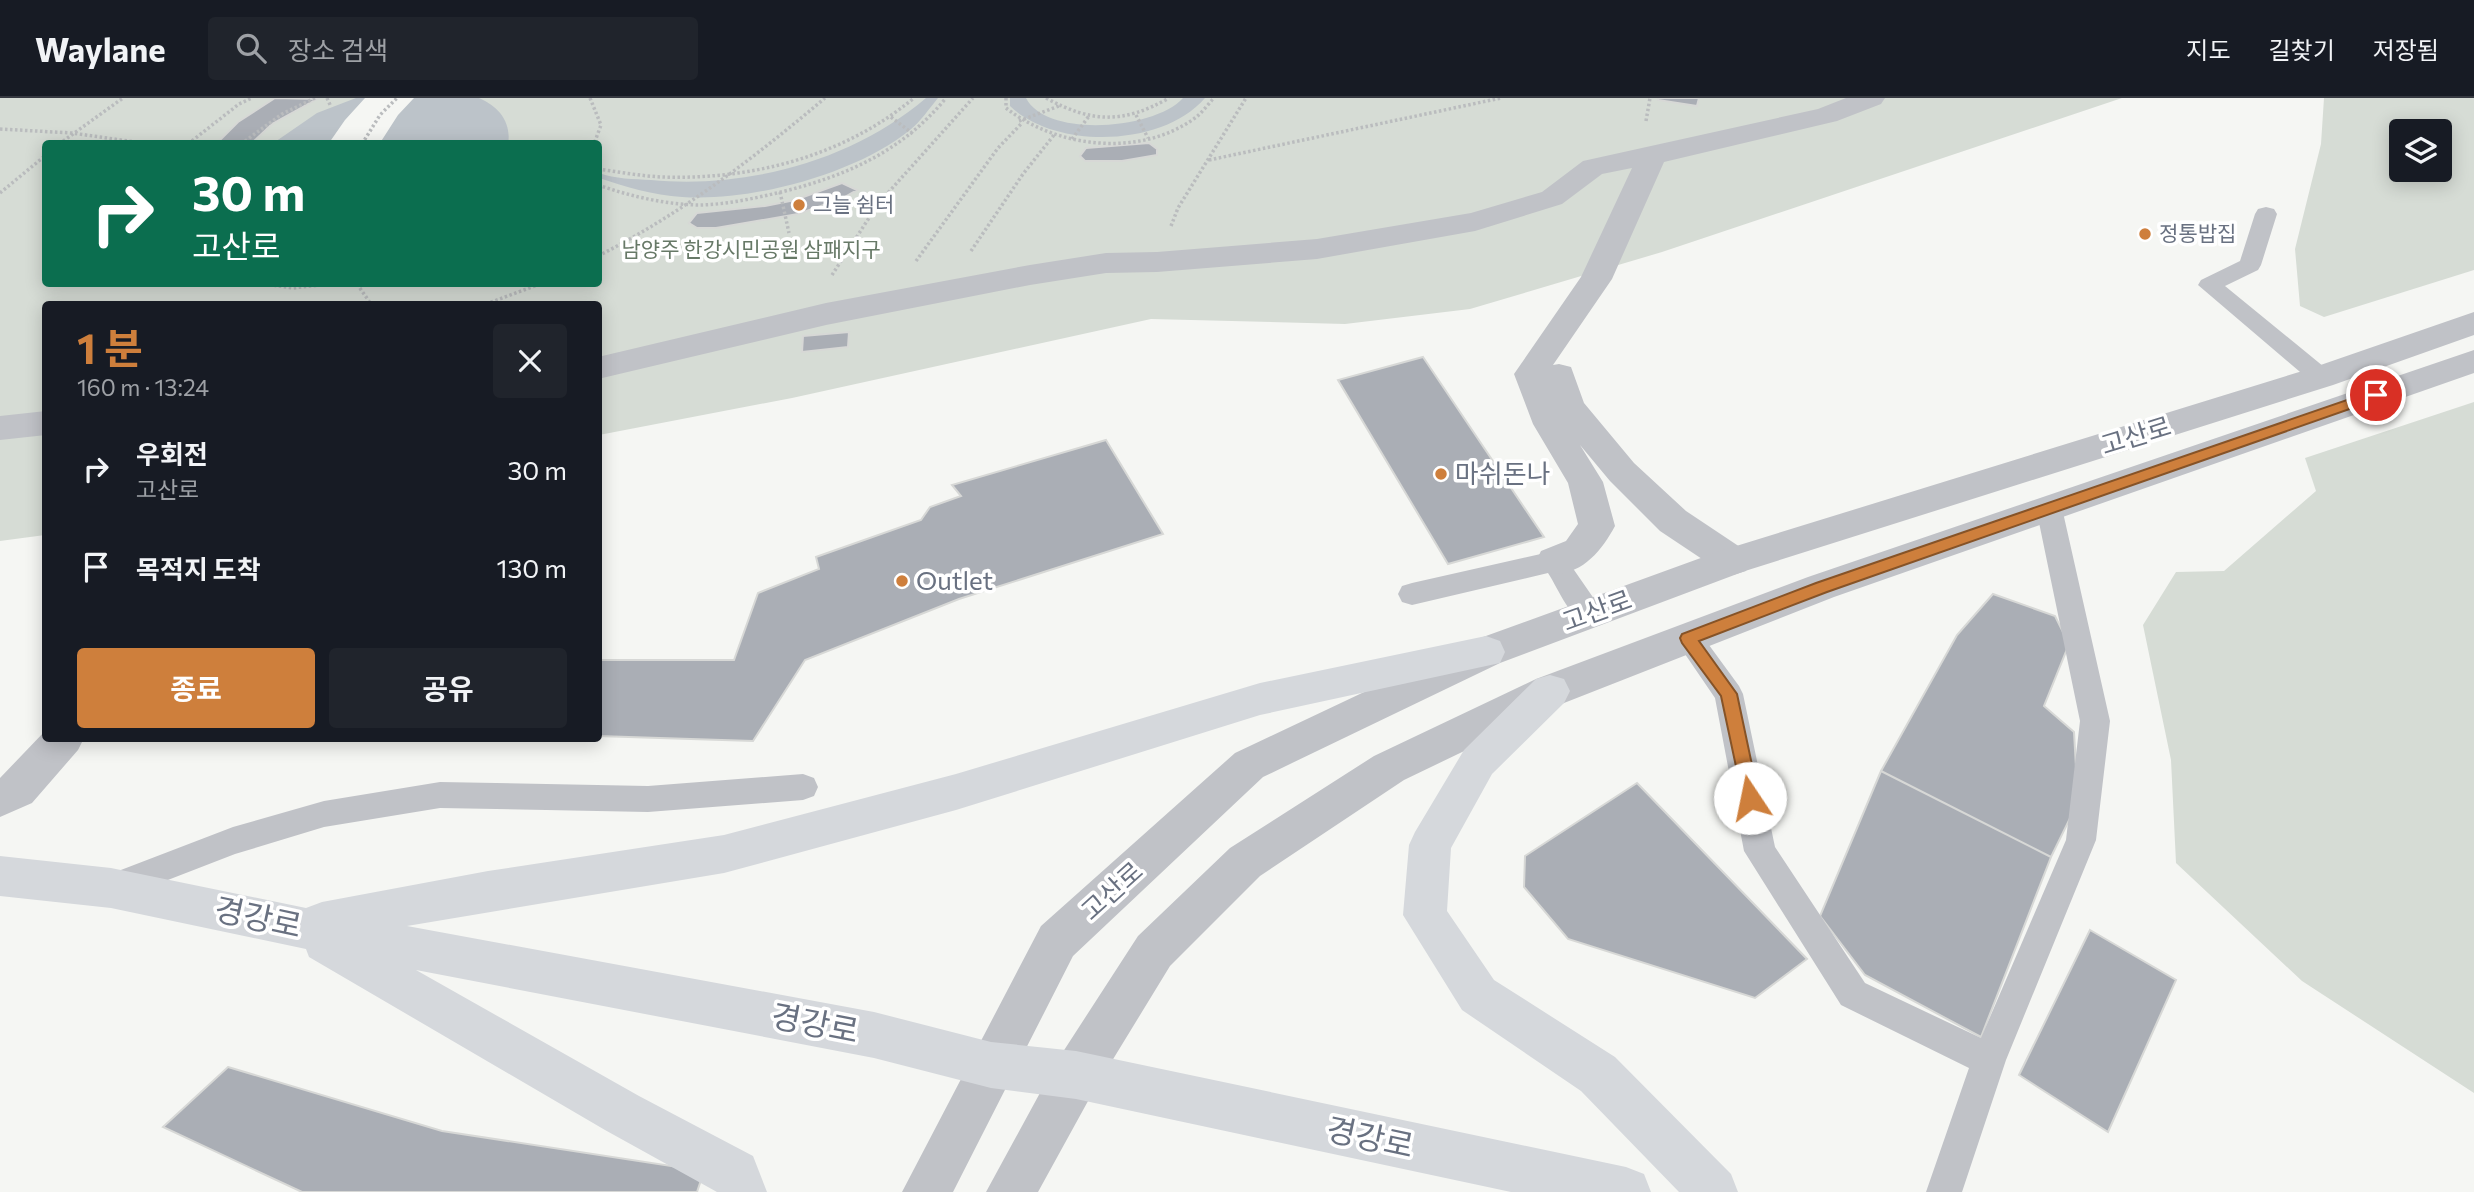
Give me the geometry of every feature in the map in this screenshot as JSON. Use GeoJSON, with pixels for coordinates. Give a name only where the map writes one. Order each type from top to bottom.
{"type":"FeatureCollection","features":[{"type":"Feature","properties":{"kind":"main road"},"geometry":{"type":"LineString","coordinates":[[299,927],[488,891],[724,854],[956,792],[1260,699],[1486,652]]}},
{"type":"Feature","properties":{"kind":"main road"},"geometry":{"type":"LineString","coordinates":[[1550,691],[1478,762],[1430,845],[1425,915],[1478,995],[1598,1074],[1713,1192]]}},
{"type":"Feature","properties":{"kind":"main road","name":"경강로"},"geometry":{"type":"LineString","coordinates":[[0,876],[111,888],[299,927],[874,1035],[990,1065],[1076,1075],[1626,1192]]}},
{"type":"Feature","properties":{"kind":"main road"},"geometry":{"type":"LineString","coordinates":[[299,927],[622,1113],[736,1173],[742,1192]]}},
{"type":"Feature","properties":{"kind":"street"},"geometry":{"type":"LineString","coordinates":[[602,367],[826,314],[1105,263],[1157,262],[1317,249],[1475,222],[1552,198],[1593,167],[1653,156],[1827,115],[1871,98]]}},
{"type":"Feature","properties":{"kind":"street"},"geometry":{"type":"LineString","coordinates":[[1554,561],[1579,551],[1597,526],[1585,482],[1550,424],[1530,374],[1596,279],[1653,156]]}},
{"type":"Feature","properties":{"kind":"street"},"geometry":{"type":"LineString","coordinates":[[1596,279],[1595,311],[1558,369],[1569,407],[1622,472],[1673,521],[1733,561]]}},
{"type":"Feature","properties":{"kind":"street","name":"고산로"},"geometry":{"type":"LineString","coordinates":[[927,1192],[990,1065],[1057,941],[1249,765],[1486,652],[1733,561],[2321,377],[2474,324]]}},
{"type":"Feature","properties":{"kind":"street","name":"고산로"},"geometry":{"type":"LineString","coordinates":[[1011,1192],[1076,1075],[1154,951],[1245,862],[1389,768],[1550,691],[1821,587],[2474,361]]}},
{"type":"Feature","properties":{"kind":"street"},"geometry":{"type":"LineString","coordinates":[[0,428],[42,424]]}},
{"type":"Feature","properties":{"kind":"street"},"geometry":{"type":"LineString","coordinates":[[0,799],[17,790],[60,742]]}},
{"type":"Feature","properties":{"kind":"lane"},"geometry":{"type":"LineString","coordinates":[[2266,214],[2250,265],[2209,285],[2321,377]]}},
{"type":"Feature","properties":{"kind":"lane"},"geometry":{"type":"LineString","coordinates":[[1944,1192],[1989,1060],[2081,840],[2095,721],[2049,508]]}},
{"type":"Feature","properties":{"kind":"lane"},"geometry":{"type":"LineString","coordinates":[[1412,594],[1554,561],[1589,614]]}},
{"type":"Feature","properties":{"kind":"lane"},"geometry":{"type":"LineString","coordinates":[[1688,638],[1729,694],[1760,851],[1853,994],[1989,1060]]}},
{"type":"Feature","properties":{"kind":"lane"},"geometry":{"type":"LineString","coordinates":[[111,888],[233,841],[324,814],[440,795],[648,799],[803,787]]}},
{"type":"Feature","properties":{"kind":"path"},"geometry":{"type":"LineString","coordinates":[[63,140],[123,98]]}},
{"type":"Feature","properties":{"kind":"path"},"geometry":{"type":"LineString","coordinates":[[193,140],[239,104],[253,98]]}},
{"type":"Feature","properties":{"kind":"path"},"geometry":{"type":"LineString","coordinates":[[246,140],[282,114],[315,98]]}},
{"type":"Feature","properties":{"kind":"path"},"geometry":{"type":"LineString","coordinates":[[327,98],[331,107]]}},
{"type":"Feature","properties":{"kind":"path"},"geometry":{"type":"LineString","coordinates":[[364,140],[380,115],[397,98]]}},
{"type":"Feature","properties":{"kind":"path"},"geometry":{"type":"LineString","coordinates":[[590,98],[601,125],[595,140]]}},
{"type":"Feature","properties":{"kind":"path"},"geometry":{"type":"LineString","coordinates":[[602,254],[687,204],[731,173],[825,98]]}},
{"type":"Feature","properties":{"kind":"path"},"geometry":{"type":"LineString","coordinates":[[602,169],[671,177],[731,173],[797,161],[858,137],[891,117],[914,98]]}},
{"type":"Feature","properties":{"kind":"path"},"geometry":{"type":"LineString","coordinates":[[602,186],[627,195],[687,204],[740,201],[780,192],[821,181],[871,162],[913,134],[932,117],[946,98]]}},
{"type":"Feature","properties":{"kind":"path"},"geometry":{"type":"LineString","coordinates":[[826,314],[822,293],[838,264],[909,167],[972,98]]}},
{"type":"Feature","properties":{"kind":"path"},"geometry":{"type":"LineString","coordinates":[[1006,98],[1006,108],[1021,122],[1054,135],[1121,143],[1149,138],[1189,122],[1214,98]]}},
{"type":"Feature","properties":{"kind":"path"},"geometry":{"type":"LineString","coordinates":[[1046,98],[1059,106],[1105,120],[1136,115],[1169,98]]}},
{"type":"Feature","properties":{"kind":"path"},"geometry":{"type":"LineString","coordinates":[[1157,262],[1178,208],[1247,98]]}},
{"type":"Feature","properties":{"kind":"path"},"geometry":{"type":"LineString","coordinates":[[1209,160],[1500,98]]}},
{"type":"Feature","properties":{"kind":"path"},"geometry":{"type":"LineString","coordinates":[[900,300],[902,281],[998,148],[1021,122],[1059,106]]}},
{"type":"Feature","properties":{"kind":"path"},"geometry":{"type":"LineString","coordinates":[[1136,115],[1149,138]]}},
{"type":"Feature","properties":{"kind":"path"},"geometry":{"type":"LineString","coordinates":[[1072,139],[1089,116]]}},
{"type":"Feature","properties":{"kind":"path"},"geometry":{"type":"LineString","coordinates":[[891,117],[913,134]]}},
{"type":"Feature","properties":{"kind":"path"},"geometry":{"type":"LineString","coordinates":[[0,129],[72,132],[123,140]]}},
{"type":"Feature","properties":{"kind":"path"},"geometry":{"type":"LineString","coordinates":[[952,290],[957,271],[1023,174],[1054,135]]}},
{"type":"Feature","properties":{"kind":"path"},"geometry":{"type":"LineString","coordinates":[[0,193],[42,158]]}},
{"type":"Feature","properties":{"kind":"path"},"geometry":{"type":"LineString","coordinates":[[780,192],[789,233]]}},
{"type":"Feature","properties":{"kind":"path"},"geometry":{"type":"LineString","coordinates":[[494,301],[532,287]]}},
{"type":"Feature","properties":{"kind":"green space","name":"남양주 한강시민공원 삼패지구"},"geometry":{"type":"Polygon","coordinates":[[[0,98],[2122,98],[1662,252],[1470,309],[1345,324],[1151,319],[792,398],[602,434],[602,301],[42,301],[42,535],[0,541],[0,98]]]}},
{"type":"Feature","properties":{"kind":"green space"},"geometry":{"type":"Polygon","coordinates":[[[2324,98],[2474,98],[2474,270],[2324,317],[2300,306],[2295,249],[2321,144],[2324,98]]]}},
{"type":"Feature","properties":{"kind":"green space"},"geometry":{"type":"Polygon","coordinates":[[[2474,402],[2474,1093],[2302,981],[2176,863],[2171,760],[2143,625],[2176,572],[2224,571],[2316,491],[2305,458],[2474,402]]]}},
{"type":"Feature","properties":{"kind":"shaded area"},"geometry":{"type":"Polygon","coordinates":[[[356,98],[479,98],[498,110],[506,122],[508,140],[278,140],[317,113],[356,98]]]}},
{"type":"Feature","properties":{"kind":"shaded area"},"geometry":{"type":"Polygon","coordinates":[[[926,98],[938,98],[914,127],[888,146],[832,172],[770,190],[739,195],[682,197],[640,190],[602,179],[602,174],[618,178],[687,182],[761,175],[832,154],[897,120],[926,98]]]}},
{"type":"Feature","properties":{"kind":"shaded area"},"geometry":{"type":"Polygon","coordinates":[[[1010,98],[1026,98],[1038,111],[1056,120],[1102,125],[1150,117],[1169,109],[1183,98],[1205,98],[1186,114],[1163,126],[1137,134],[1109,137],[1081,136],[1054,130],[1030,120],[1010,106],[1010,98]]]}},
{"type":"Feature","properties":{"kind":"pier"},"geometry":{"type":"Polygon","coordinates":[[[365,98],[414,98],[398,115],[382,140],[331,140],[365,98]]]}},
{"type":"Feature","properties":{"kind":"building"},"geometry":{"type":"Polygon","coordinates":[[[275,98],[317,99],[272,124],[255,140],[220,140],[238,122],[275,98]]]}},
{"type":"Feature","properties":{"kind":"building"},"geometry":{"type":"Polygon","coordinates":[[[1658,98],[1699,98],[1697,106],[1658,98]]]}},
{"type":"Feature","properties":{"kind":"building"},"geometry":{"type":"Polygon","coordinates":[[[1149,143],[1157,149],[1157,155],[1122,161],[1085,161],[1080,156],[1086,148],[1149,143]]]}},
{"type":"Feature","properties":{"kind":"building","name":"그늘 쉼터"},"geometry":{"type":"Polygon","coordinates":[[[842,183],[857,190],[841,199],[798,214],[716,228],[697,228],[689,223],[697,213],[795,200],[842,183]]]}},
{"type":"Feature","properties":{"kind":"building"},"geometry":{"type":"Polygon","coordinates":[[[849,332],[848,347],[802,352],[803,336],[849,332]]]}},
{"type":"Feature","properties":{"kind":"building"},"geometry":{"type":"Polygon","coordinates":[[[1423,357],[1544,537],[1448,564],[1338,380],[1423,357]]]}},
{"type":"Feature","properties":{"kind":"building","name":"Outlet"},"geometry":{"type":"Polygon","coordinates":[[[1106,440],[1163,534],[959,599],[805,660],[753,741],[602,736],[602,660],[734,660],[758,593],[819,569],[816,557],[921,520],[930,507],[961,496],[952,485],[1106,440]]]}},
{"type":"Feature","properties":{"kind":"building"},"geometry":{"type":"Polygon","coordinates":[[[1993,594],[2055,616],[2069,644],[2044,706],[2074,732],[2078,802],[2051,857],[1881,771],[1957,635],[1993,594]]]}},
{"type":"Feature","properties":{"kind":"building"},"geometry":{"type":"Polygon","coordinates":[[[1881,771],[2051,857],[1981,1037],[1865,975],[1820,916],[1881,771]]]}},
{"type":"Feature","properties":{"kind":"building"},"geometry":{"type":"Polygon","coordinates":[[[1637,783],[1807,959],[1755,998],[1568,939],[1524,887],[1525,856],[1637,783]]]}},
{"type":"Feature","properties":{"kind":"building"},"geometry":{"type":"Polygon","coordinates":[[[2090,930],[2176,980],[2108,1132],[2019,1075],[2090,930]]]}},
{"type":"Feature","properties":{"kind":"building"},"geometry":{"type":"Polygon","coordinates":[[[228,1067],[442,1131],[704,1171],[697,1192],[302,1192],[163,1127],[228,1067]]]}},
{"type":"Feature","properties":{"kind":"place","name":"그늘 쉼터"},"geometry":{"type":"Point","coordinates":[799,205]}},
{"type":"Feature","properties":{"kind":"place","name":"정통밥집"},"geometry":{"type":"Point","coordinates":[2145,234]}},
{"type":"Feature","properties":{"kind":"place","name":"마쉬돈나"},"geometry":{"type":"Point","coordinates":[1441,474]}},
{"type":"Feature","properties":{"kind":"place","name":"Outlet"},"geometry":{"type":"Point","coordinates":[902,581]}},
{"type":"Feature","properties":{"kind":"route"},"geometry":{"type":"LineString","coordinates":[[1750,798],[1729,694],[1688,638],[1821,587],[2376,395]]}}]}
